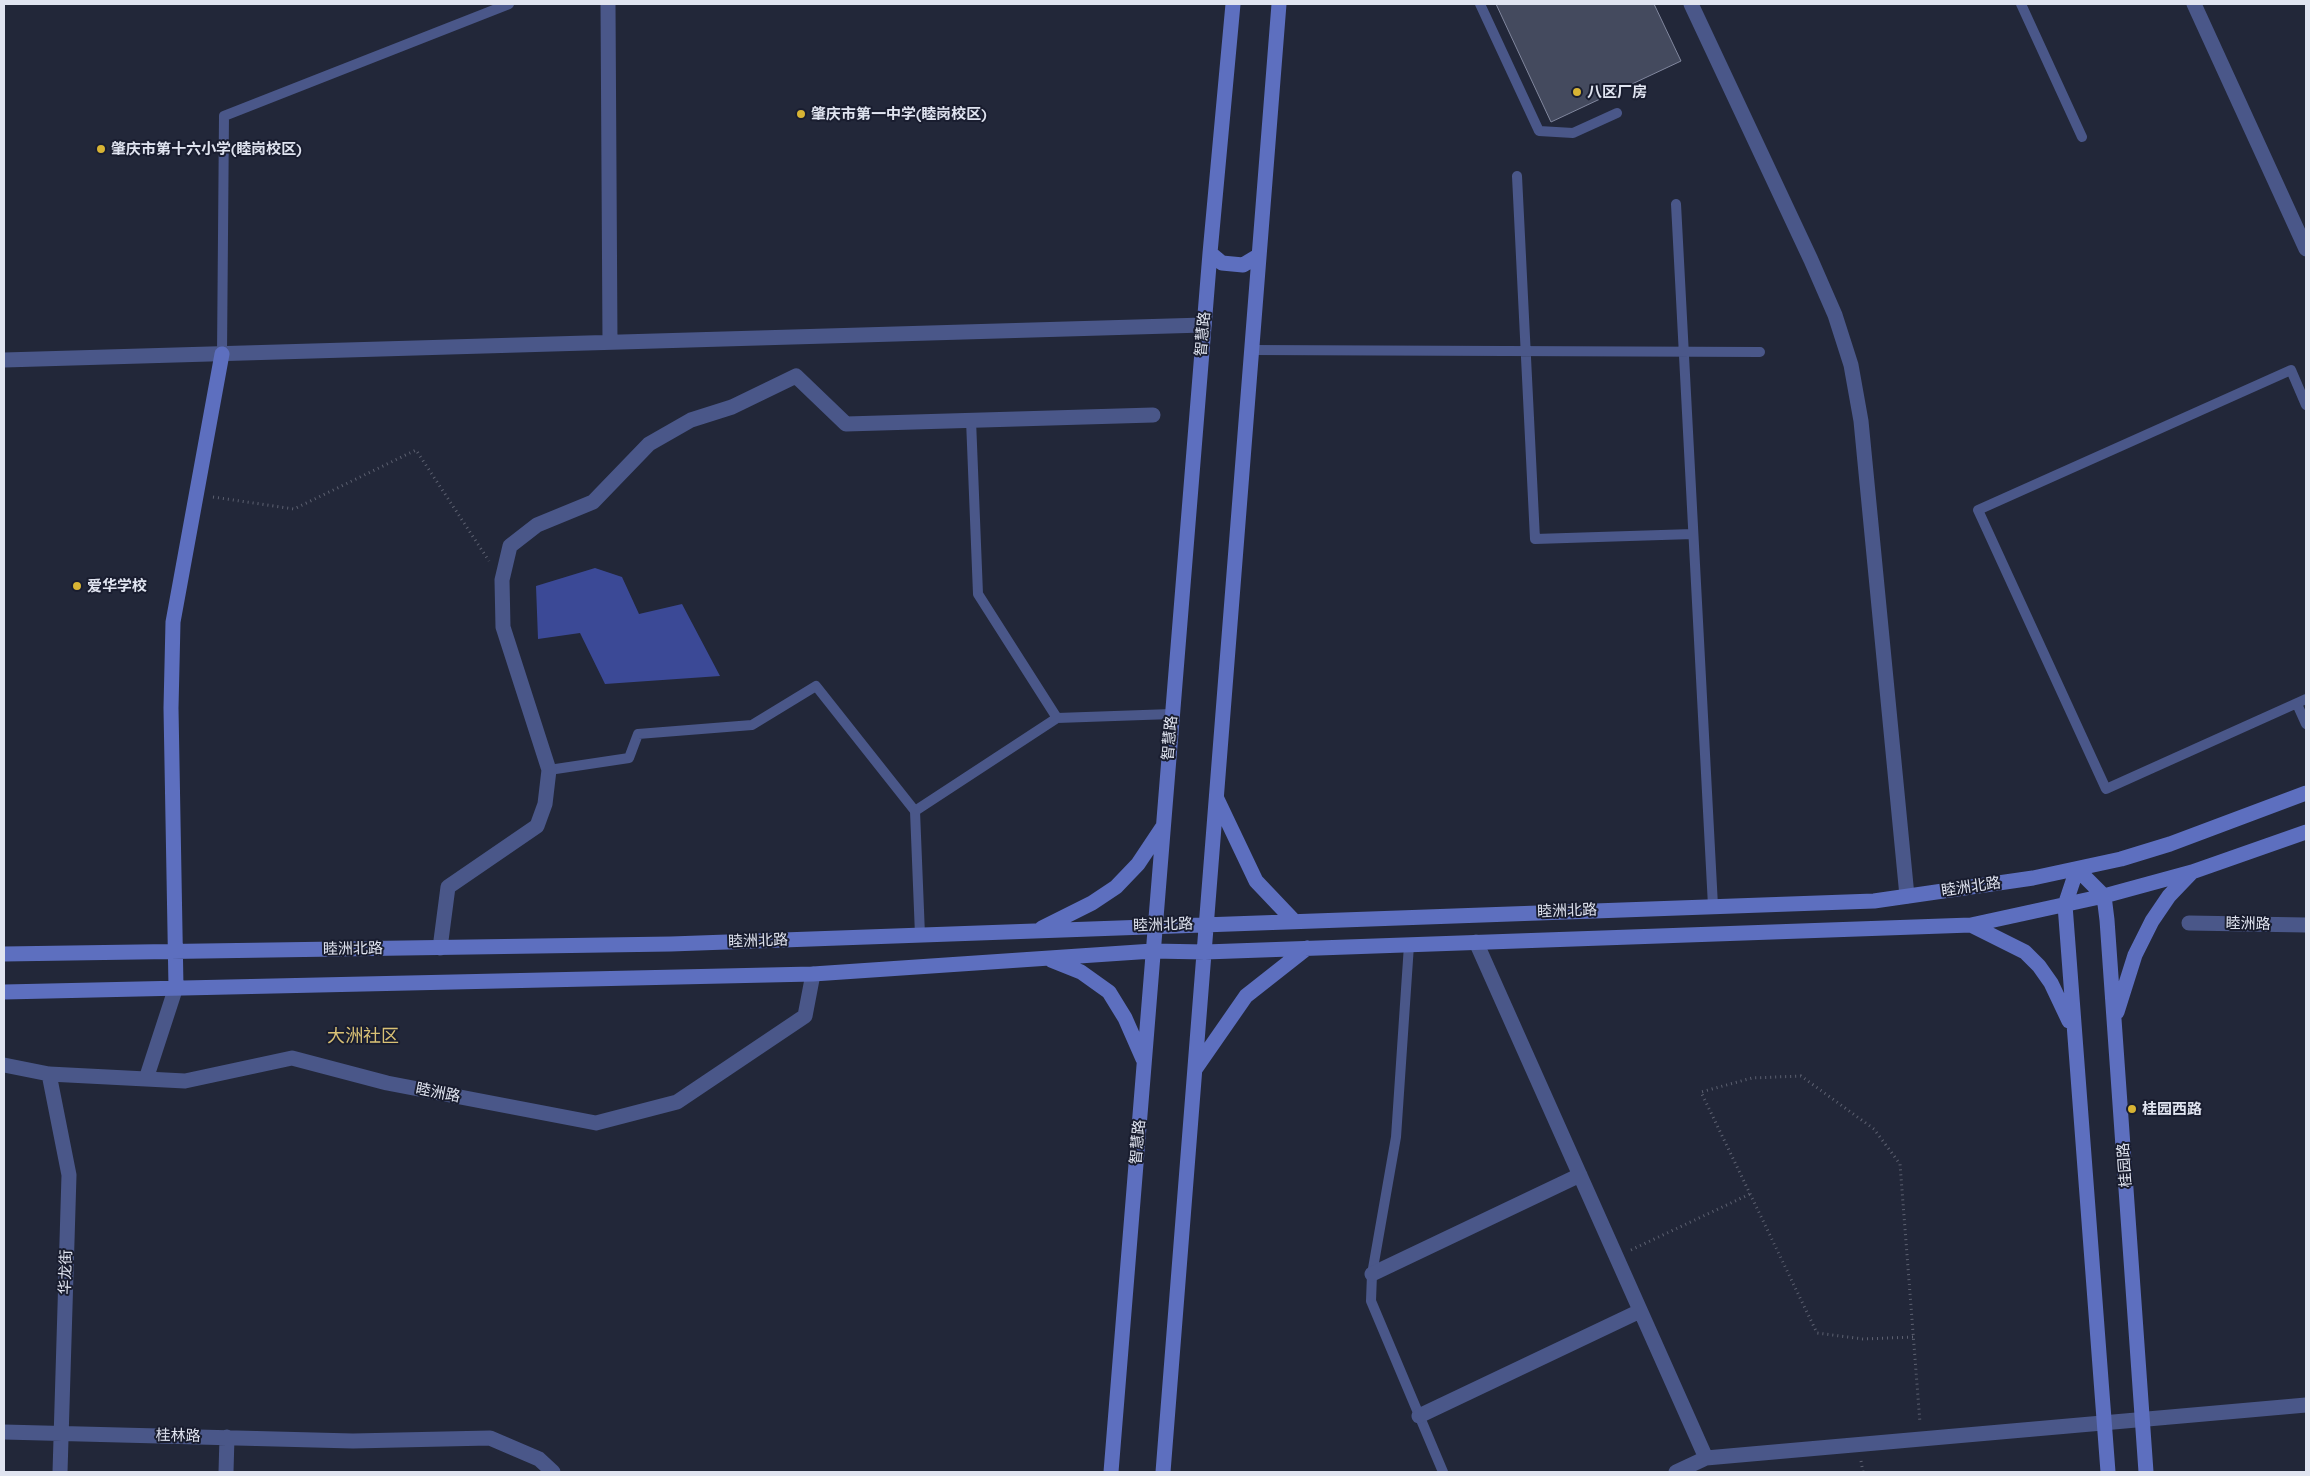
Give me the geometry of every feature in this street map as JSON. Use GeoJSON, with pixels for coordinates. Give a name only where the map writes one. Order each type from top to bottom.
{"type":"FeatureCollection","features":[{"type":"Feature","properties":{"kind":"main road","name":"智慧路"},"geometry":{"type":"LineString","coordinates":[[1111,1472],[1204,324],[1233,4]]}},
{"type":"Feature","properties":{"kind":"main road"},"geometry":{"type":"LineString","coordinates":[[1163,1472],[1279,4]]}},
{"type":"Feature","properties":{"kind":"main road"},"geometry":{"type":"LineString","coordinates":[[1210,253],[1222,263],[1243,265],[1258,256]]}},
{"type":"Feature","properties":{"kind":"main road"},"geometry":{"type":"LineString","coordinates":[[176,987],[170,708],[173,622],[222,354]]}},
{"type":"Feature","properties":{"kind":"main road","name":"睦洲北路"},"geometry":{"type":"LineString","coordinates":[[4,954],[671,944],[1874,901],[2033,878],[2122,859],[2170,844],[2306,793]]}},
{"type":"Feature","properties":{"kind":"main road"},"geometry":{"type":"LineString","coordinates":[[1216,798],[1256,881],[1294,921]]}},
{"type":"Feature","properties":{"kind":"main road"},"geometry":{"type":"LineString","coordinates":[[1037,930],[1092,903],[1116,887],[1138,864],[1163,827]]}},
{"type":"Feature","properties":{"kind":"main road","name":"睦洲北路"},"geometry":{"type":"LineString","coordinates":[[4,992],[813,974],[1153,951],[1205,952],[1971,925],[2104,896],[2192,872],[2306,832]]}},
{"type":"Feature","properties":{"kind":"main road"},"geometry":{"type":"LineString","coordinates":[[2104,896],[2077,870],[2065,905],[2108,1472]]}},
{"type":"Feature","properties":{"kind":"main road"},"geometry":{"type":"LineString","coordinates":[[2115,1020],[2135,955],[2152,921],[2169,896],[2192,872]]}},
{"type":"Feature","properties":{"kind":"main road","name":"桂园路"},"geometry":{"type":"LineString","coordinates":[[2104,896],[2115,1020],[2146,1472]]}},
{"type":"Feature","properties":{"kind":"main road"},"geometry":{"type":"LineString","coordinates":[[1971,925],[2025,952],[2039,966],[2051,983],[2074,1030]]}},
{"type":"Feature","properties":{"kind":"main road"},"geometry":{"type":"LineString","coordinates":[[1195,1069],[1246,996],[1307,948]]}},
{"type":"Feature","properties":{"kind":"main road"},"geometry":{"type":"LineString","coordinates":[[1048,958],[1081,972],[1109,992],[1125,1018],[1144,1062]]}},
{"type":"Feature","properties":{"kind":"street"},"geometry":{"type":"LineString","coordinates":[[608,4],[610,342]]}},
{"type":"Feature","properties":{"kind":"street"},"geometry":{"type":"LineString","coordinates":[[1691,4],[1812,260],[1835,315],[1851,364],[1861,422],[1907,896]]}},
{"type":"Feature","properties":{"kind":"street"},"geometry":{"type":"LineString","coordinates":[[2194,4],[2306,248]]}},
{"type":"Feature","properties":{"kind":"street"},"geometry":{"type":"LineString","coordinates":[[4,360],[1204,324]]}},
{"type":"Feature","properties":{"kind":"street"},"geometry":{"type":"LineString","coordinates":[[440,948],[448,886],[536,826],[545,804],[549,770],[503,627],[502,580],[510,546],[537,525],[593,502],[648,444],[691,420],[732,407],[796,376],[846,424],[1153,415]]}},
{"type":"Feature","properties":{"kind":"street","name":"睦洲路"},"geometry":{"type":"LineString","coordinates":[[2189,922],[2306,926]]}},
{"type":"Feature","properties":{"kind":"street"},"geometry":{"type":"LineString","coordinates":[[1476,942],[1706,1458]]}},
{"type":"Feature","properties":{"kind":"street","name":"睦洲路"},"geometry":{"type":"LineString","coordinates":[[4,1065],[49,1074],[185,1081],[292,1058],[387,1083],[596,1123],[677,1102],[806,1016],[813,974]]}},
{"type":"Feature","properties":{"kind":"street"},"geometry":{"type":"LineString","coordinates":[[146,1079],[176,987]]}},
{"type":"Feature","properties":{"kind":"street","name":"华龙街"},"geometry":{"type":"LineString","coordinates":[[49,1074],[69,1175],[60,1472]]}},
{"type":"Feature","properties":{"kind":"street"},"geometry":{"type":"LineString","coordinates":[[1372,1274],[1580,1175]]}},
{"type":"Feature","properties":{"kind":"street"},"geometry":{"type":"LineString","coordinates":[[1420,1416],[1640,1311]]}},
{"type":"Feature","properties":{"kind":"street"},"geometry":{"type":"LineString","coordinates":[[1676,1472],[1706,1458],[2306,1405]]}},
{"type":"Feature","properties":{"kind":"street","name":"桂林路"},"geometry":{"type":"LineString","coordinates":[[4,1432],[353,1441],[490,1438],[539,1459],[553,1472]]}},
{"type":"Feature","properties":{"kind":"street"},"geometry":{"type":"LineString","coordinates":[[226,1472],[227,1437]]}},
{"type":"Feature","properties":{"kind":"lane"},"geometry":{"type":"LineString","coordinates":[[222,354],[224,116],[509,4]]}},
{"type":"Feature","properties":{"kind":"lane"},"geometry":{"type":"LineString","coordinates":[[1480,4],[1539,131],[1574,133],[1617,113]]}},
{"type":"Feature","properties":{"kind":"lane"},"geometry":{"type":"LineString","coordinates":[[2021,4],[2082,137]]}},
{"type":"Feature","properties":{"kind":"lane"},"geometry":{"type":"LineString","coordinates":[[1517,176],[1535,539],[1693,534]]}},
{"type":"Feature","properties":{"kind":"lane"},"geometry":{"type":"LineString","coordinates":[[1676,204],[1713,906]]}},
{"type":"Feature","properties":{"kind":"lane"},"geometry":{"type":"LineString","coordinates":[[1251,350],[1760,352]]}},
{"type":"Feature","properties":{"kind":"lane"},"geometry":{"type":"LineString","coordinates":[[2306,405],[2291,370],[1978,510],[2106,789],[2302,701],[2306,724]]}},
{"type":"Feature","properties":{"kind":"lane"},"geometry":{"type":"LineString","coordinates":[[971,420],[978,594],[1057,718]]}},
{"type":"Feature","properties":{"kind":"lane"},"geometry":{"type":"LineString","coordinates":[[549,770],[629,758],[638,734],[752,724],[816,686],[915,811],[920,935]]}},
{"type":"Feature","properties":{"kind":"lane"},"geometry":{"type":"LineString","coordinates":[[915,811],[1057,718],[1172,714]]}},
{"type":"Feature","properties":{"kind":"lane"},"geometry":{"type":"LineString","coordinates":[[1409,944],[1396,1137],[1372,1274],[1371,1301],[1443,1472]]}},
{"type":"Feature","properties":{"kind":"path"},"geometry":{"type":"LineString","coordinates":[[196,494],[294,509],[416,450],[502,580]]}},
{"type":"Feature","properties":{"kind":"path"},"geometry":{"type":"LineString","coordinates":[[1913,1337],[1863,1339],[1817,1333],[1701,1092],[1752,1078],[1801,1076],[1874,1129],[1900,1164],[1921,1439]]}},
{"type":"Feature","properties":{"kind":"path"},"geometry":{"type":"LineString","coordinates":[[1617,1256],[1750,1194]]}},
{"type":"Feature","properties":{"kind":"water"},"geometry":{"type":"Polygon","coordinates":[[[595,568],[622,577],[639,614],[682,604],[720,676],[605,684],[580,633],[538,639],[536,586],[595,568]]]}},
{"type":"Feature","properties":{"kind":"building","name":"八区厂房"},"geometry":{"type":"Polygon","coordinates":[[[1496,4],[1654,4],[1681,61],[1551,122],[1496,4]]]}},
{"type":"Feature","properties":{"kind":"place","name":"八区厂房"},"geometry":{"type":"Point","coordinates":[1577,92]}},
{"type":"Feature","properties":{"kind":"place","name":"肇庆市第一中学(睦岗校区)"},"geometry":{"type":"Point","coordinates":[801,114]}},
{"type":"Feature","properties":{"kind":"place","name":"肇庆市第十六小学(睦岗校区)"},"geometry":{"type":"Point","coordinates":[101,149]}},
{"type":"Feature","properties":{"kind":"place","name":"爱华学校"},"geometry":{"type":"Point","coordinates":[77,586]}},
{"type":"Feature","properties":{"kind":"place","name":"桂园西路"},"geometry":{"type":"Point","coordinates":[2132,1109]}},
{"type":"Feature","properties":{"kind":"district","name":"大洲社区"},"geometry":{"type":"Point","coordinates":[363,1037]}}]}
